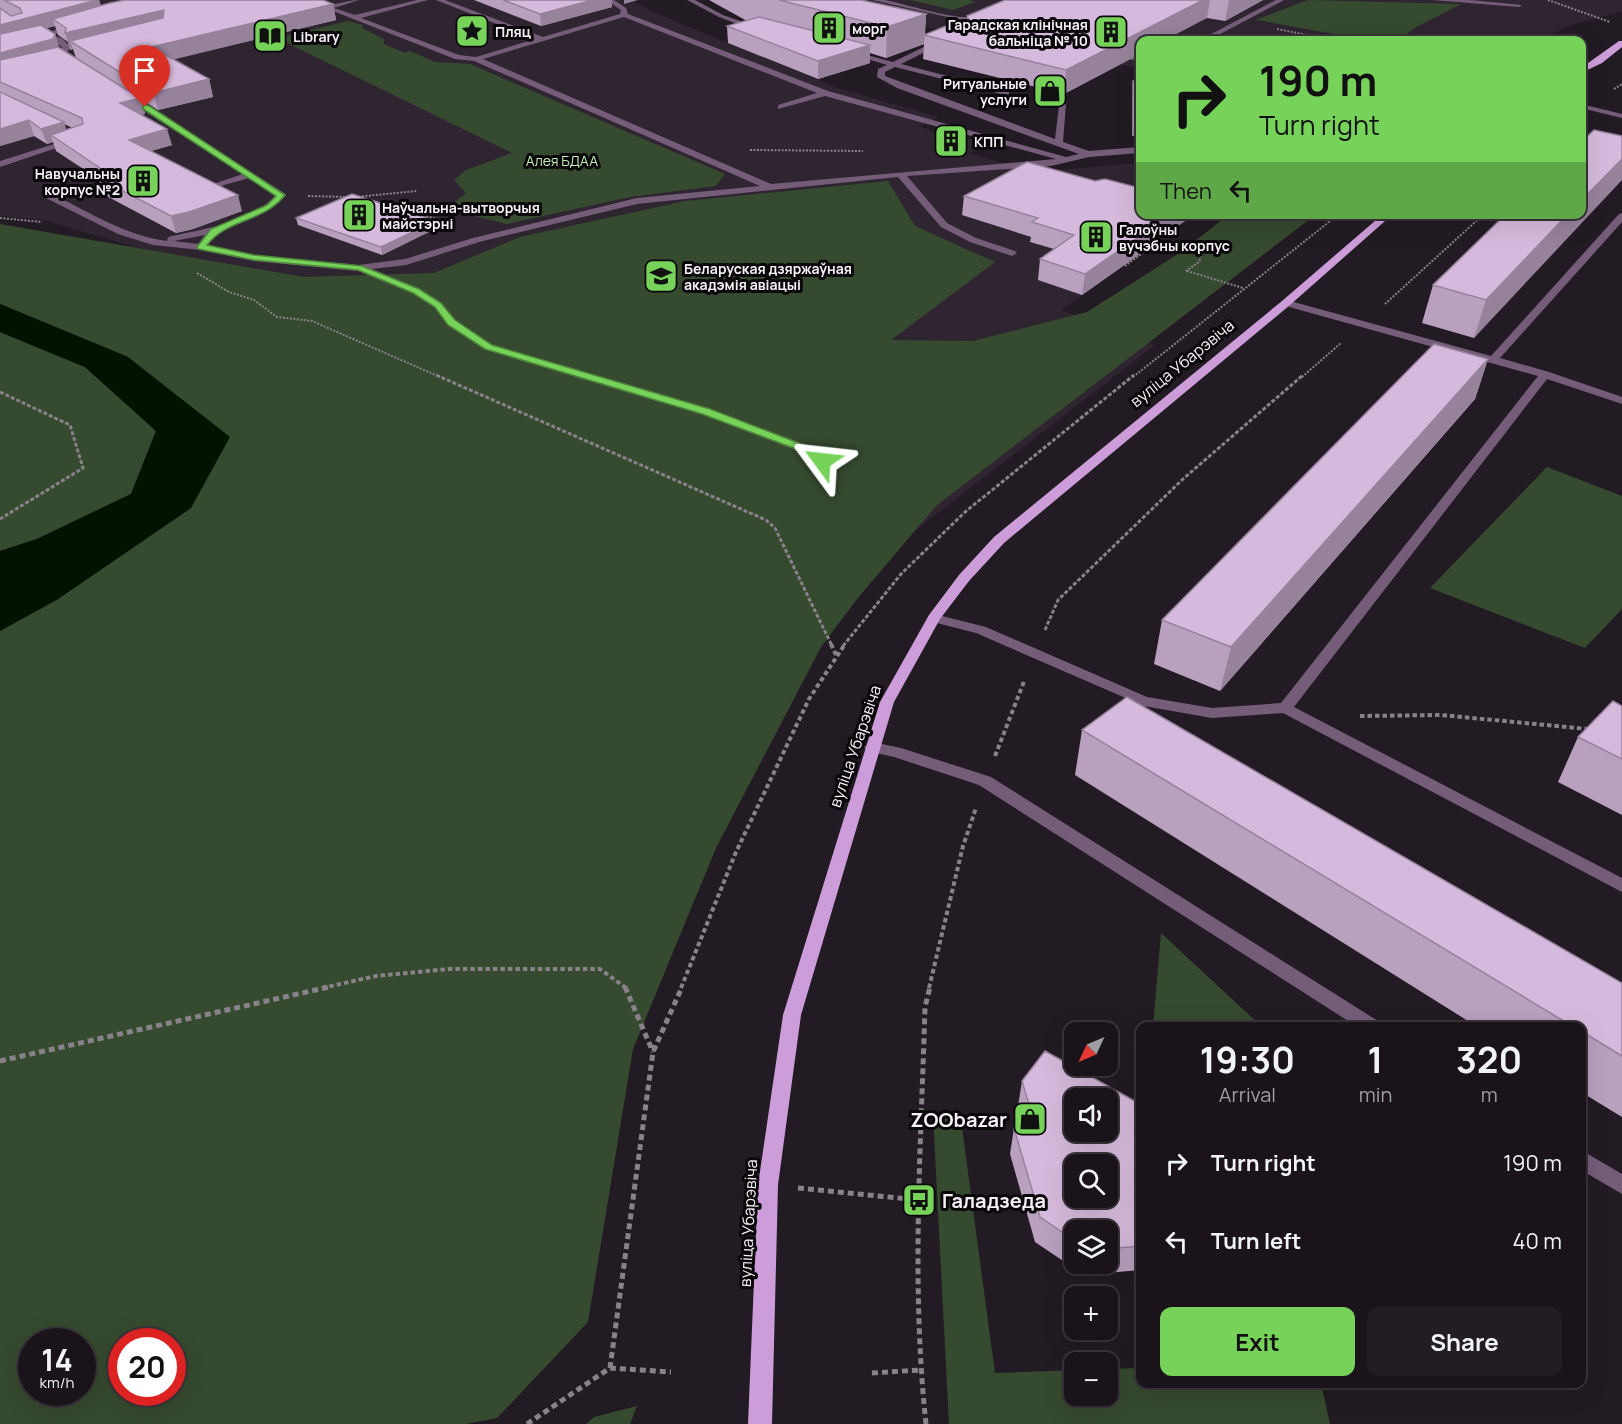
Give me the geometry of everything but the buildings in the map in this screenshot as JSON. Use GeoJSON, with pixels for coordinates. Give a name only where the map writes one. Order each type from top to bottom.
{"type":"FeatureCollection","features":[{"type":"Feature","properties":{"kind":"main road"},"geometry":{"type":"LineString","coordinates":[[1599,62],[1622,44]]}},
{"type":"Feature","properties":{"kind":"main road"},"geometry":{"type":"LineString","coordinates":[[1586,68],[1622,52]]}},
{"type":"Feature","properties":{"kind":"main road","name":"вуліца Убарэвіча"},"geometry":{"type":"LineString","coordinates":[[760,1424],[768,1185],[792,1015],[887,702],[934,618],[964,578],[999,540],[1286,303],[1383,219]]}},
{"type":"Feature","properties":{"kind":"street"},"geometry":{"type":"LineString","coordinates":[[308,0],[458,57],[476,59],[771,187]]}},
{"type":"Feature","properties":{"kind":"street"},"geometry":{"type":"LineString","coordinates":[[328,7],[356,0]]}},
{"type":"Feature","properties":{"kind":"street"},"geometry":{"type":"LineString","coordinates":[[356,17],[425,0]]}},
{"type":"Feature","properties":{"kind":"street"},"geometry":{"type":"LineString","coordinates":[[439,0],[542,39]]}},
{"type":"Feature","properties":{"kind":"street"},"geometry":{"type":"LineString","coordinates":[[609,0],[624,9],[624,15]]}},
{"type":"Feature","properties":{"kind":"street"},"geometry":{"type":"LineString","coordinates":[[690,0],[721,16],[767,31]]}},
{"type":"Feature","properties":{"kind":"street"},"geometry":{"type":"LineString","coordinates":[[875,0],[965,19],[986,16],[1022,0]]}},
{"type":"Feature","properties":{"kind":"street"},"geometry":{"type":"LineString","coordinates":[[1212,36],[1281,0]]}},
{"type":"Feature","properties":{"kind":"street"},"geometry":{"type":"LineString","coordinates":[[1435,0],[1519,4]]}},
{"type":"Feature","properties":{"kind":"street"},"geometry":{"type":"LineString","coordinates":[[476,59],[624,15],[825,93],[1067,160]]}},
{"type":"Feature","properties":{"kind":"street"},"geometry":{"type":"LineString","coordinates":[[38,37],[83,23]]}},
{"type":"Feature","properties":{"kind":"street"},"geometry":{"type":"LineString","coordinates":[[47,35],[60,41],[66,47],[63,56]]}},
{"type":"Feature","properties":{"kind":"street"},"geometry":{"type":"LineString","coordinates":[[927,40],[942,42],[881,71],[881,76],[900,86],[1089,154]]}},
{"type":"Feature","properties":{"kind":"street"},"geometry":{"type":"LineString","coordinates":[[848,52],[1006,94]]}},
{"type":"Feature","properties":{"kind":"street"},"geometry":{"type":"LineString","coordinates":[[116,89],[281,195],[270,207],[214,231],[153,242]]}},
{"type":"Feature","properties":{"kind":"street"},"geometry":{"type":"LineString","coordinates":[[781,107],[825,93]]}},
{"type":"Feature","properties":{"kind":"street"},"geometry":{"type":"LineString","coordinates":[[1059,144],[1063,106]]}},
{"type":"Feature","properties":{"kind":"street"},"geometry":{"type":"LineString","coordinates":[[1586,107],[1622,116]]}},
{"type":"Feature","properties":{"kind":"street"},"geometry":{"type":"LineString","coordinates":[[0,164],[83,138],[73,134]]}},
{"type":"Feature","properties":{"kind":"street"},"geometry":{"type":"LineString","coordinates":[[49,196],[122,232],[153,242],[201,247],[264,259],[359,268],[406,262],[476,240],[637,201],[900,174],[1067,160],[1089,154],[1136,150]]}},
{"type":"Feature","properties":{"kind":"street"},"geometry":{"type":"LineString","coordinates":[[900,174],[944,225],[973,240],[1012,254]]}},
{"type":"Feature","properties":{"kind":"street"},"geometry":{"type":"LineString","coordinates":[[213,187],[250,175]]}},
{"type":"Feature","properties":{"kind":"street"},"geometry":{"type":"LineString","coordinates":[[1492,360],[1622,216]]}},
{"type":"Feature","properties":{"kind":"street"},"geometry":{"type":"LineString","coordinates":[[201,247],[214,231]]}},
{"type":"Feature","properties":{"kind":"street"},"geometry":{"type":"LineString","coordinates":[[359,268],[416,291],[438,305],[452,322],[488,347],[706,412],[800,447],[822,461]]}},
{"type":"Feature","properties":{"kind":"street"},"geometry":{"type":"LineString","coordinates":[[1286,303],[1545,374],[1622,400]]}},
{"type":"Feature","properties":{"kind":"street"},"geometry":{"type":"LineString","coordinates":[[1285,708],[1545,374]]}},
{"type":"Feature","properties":{"kind":"street"},"geometry":{"type":"LineString","coordinates":[[934,618],[981,630],[1144,701],[1212,713],[1285,708],[1622,886]]}},
{"type":"Feature","properties":{"kind":"street"},"geometry":{"type":"LineString","coordinates":[[872,747],[896,752],[985,781],[1365,1022]]}},
{"type":"Feature","properties":{"kind":"street"},"geometry":{"type":"LineString","coordinates":[[1586,1162],[1622,1185]]}},
{"type":"Feature","properties":{"kind":"path"},"geometry":{"type":"LineString","coordinates":[[1548,0],[1614,23]]}},
{"type":"Feature","properties":{"kind":"path"},"geometry":{"type":"LineString","coordinates":[[1118,56],[1136,60]]}},
{"type":"Feature","properties":{"kind":"path"},"geometry":{"type":"LineString","coordinates":[[747,150],[867,151]]}},
{"type":"Feature","properties":{"kind":"path"},"geometry":{"type":"LineString","coordinates":[[281,195],[354,197],[417,191]]}},
{"type":"Feature","properties":{"kind":"path"},"geometry":{"type":"LineString","coordinates":[[354,197],[370,202]]}},
{"type":"Feature","properties":{"kind":"path"},"geometry":{"type":"LineString","coordinates":[[399,210],[450,222]]}},
{"type":"Feature","properties":{"kind":"path"},"geometry":{"type":"LineString","coordinates":[[0,218],[46,222]]}},
{"type":"Feature","properties":{"kind":"path"},"geometry":{"type":"LineString","coordinates":[[1363,324],[1478,219]]}},
{"type":"Feature","properties":{"kind":"path"},"geometry":{"type":"LineString","coordinates":[[1125,266],[1160,242],[1188,246],[1201,256],[1199,262],[1186,271],[1243,288]]}},
{"type":"Feature","properties":{"kind":"path"},"geometry":{"type":"LineString","coordinates":[[1137,252],[1143,254]]}},
{"type":"Feature","properties":{"kind":"path"},"geometry":{"type":"LineString","coordinates":[[188,269],[229,292],[254,300],[277,317],[312,321],[766,520],[775,528],[836,655]]}},
{"type":"Feature","properties":{"kind":"path"},"geometry":{"type":"LineString","coordinates":[[0,392],[70,425],[83,468],[0,519]]}},
{"type":"Feature","properties":{"kind":"path"},"geometry":{"type":"LineString","coordinates":[[1359,716],[1442,716],[1599,730]]}},
{"type":"Feature","properties":{"kind":"path"},"geometry":{"type":"LineString","coordinates":[[0,1061],[376,976],[449,969],[600,969],[626,987],[652,1052]]}},
{"type":"Feature","properties":{"kind":"path"},"geometry":{"type":"LineString","coordinates":[[768,1185],[919,1200]]}},
{"type":"Feature","properties":{"kind":"path"},"geometry":{"type":"LineString","coordinates":[[527,1424],[610,1368],[671,1372]]}},
{"type":"Feature","properties":{"kind":"path"},"geometry":{"type":"LineString","coordinates":[[872,1373],[920,1370]]}},
{"type":"Feature","properties":{"kind":"shaded area","name":"Беларуская дзяржаўная акадэмія авіацыі"},"geometry":{"type":"Polygon","coordinates":[[[0,0],[631,0],[655,13],[840,89],[938,117],[920,126],[932,131],[957,134],[985,144],[970,153],[1011,166],[1058,170],[1136,163],[1136,219],[1190,219],[1137,252],[1135,258],[1061,310],[1155,345],[880,558],[169,257],[43,220],[0,216],[0,0]]]}},
{"type":"Feature","properties":{"kind":"shaded area"},"geometry":{"type":"Polygon","coordinates":[[[839,0],[1622,0],[1622,11],[1572,25],[1549,36],[1136,36],[1136,68],[1044,47],[1035,51],[862,12],[839,0]]]}},
{"type":"Feature","properties":{"kind":"shaded area"},"geometry":{"type":"Polygon","coordinates":[[[0,304],[128,357],[230,437],[191,508],[58,599],[0,631],[0,551],[37,539],[131,494],[156,431],[85,367],[0,332],[0,304]]]}},
{"type":"Feature","properties":{"kind":"green space"},"geometry":{"type":"Polygon","coordinates":[[[910,0],[969,0],[975,2],[953,10],[910,0]]]}},
{"type":"Feature","properties":{"kind":"green space"},"geometry":{"type":"Polygon","coordinates":[[[1308,0],[1461,4],[1413,29],[1405,36],[1346,36],[1256,20],[1308,0]]]}},
{"type":"Feature","properties":{"kind":"green space","name":"Алея БДАА"},"geometry":{"type":"Polygon","coordinates":[[[348,21],[363,25],[362,28],[384,39],[384,44],[405,53],[410,51],[435,62],[470,64],[725,174],[716,186],[630,197],[507,224],[446,209],[466,193],[454,180],[466,170],[512,153],[277,38],[348,21]]]}},
{"type":"Feature","properties":{"kind":"green space"},"geometry":{"type":"Polygon","coordinates":[[[888,181],[915,226],[995,262],[891,340],[973,341],[1087,312],[1181,252],[1223,219],[1310,219],[936,506],[857,599],[821,647],[716,848],[633,1049],[588,1322],[497,1418],[466,1424],[0,1424],[0,631],[58,599],[191,508],[128,357],[0,304],[0,224],[304,277],[434,273],[520,237],[685,201],[888,181]]]}},
{"type":"Feature","properties":{"kind":"green space"},"geometry":{"type":"Polygon","coordinates":[[[0,332],[85,367],[156,431],[131,494],[37,539],[0,551],[0,332]]]}},
{"type":"Feature","properties":{"kind":"green space"},"geometry":{"type":"Polygon","coordinates":[[[1547,467],[1622,496],[1622,609],[1585,648],[1430,588],[1547,467]]]}},
{"type":"Feature","properties":{"kind":"green space"},"geometry":{"type":"Polygon","coordinates":[[[1161,933],[1257,1022],[1153,1022],[1161,933]]]}},
{"type":"Feature","properties":{"kind":"green space"},"geometry":{"type":"Polygon","coordinates":[[[943,1111],[961,1120],[995,1373],[1064,1370],[1064,1406],[1118,1406],[1118,1369],[1136,1368],[1136,1388],[1322,1388],[1330,1424],[949,1424],[933,1115],[943,1111]]]}},
{"type":"Feature","properties":{"kind":"green space"},"geometry":{"type":"Polygon","coordinates":[[[637,1406],[630,1424],[586,1424],[594,1417],[637,1406]]]}},
{"type":"Feature","properties":{"kind":"place","name":"морг"},"geometry":{"type":"Point","coordinates":[829,28]}},
{"type":"Feature","properties":{"kind":"place","name":"Пляц"},"geometry":{"type":"Point","coordinates":[472,31]}},
{"type":"Feature","properties":{"kind":"place","name":"Гарадская клінічная бальніца № 10"},"geometry":{"type":"Point","coordinates":[1111,32]}},
{"type":"Feature","properties":{"kind":"place","name":"Library"},"geometry":{"type":"Point","coordinates":[270,36]}},
{"type":"Feature","properties":{"kind":"place","name":"Ритуальные услуги"},"geometry":{"type":"Point","coordinates":[1050,91]}},
{"type":"Feature","properties":{"kind":"place","name":"КПП"},"geometry":{"type":"Point","coordinates":[951,141]}},
{"type":"Feature","properties":{"kind":"place","name":"Навучальны корпус №2"},"geometry":{"type":"Point","coordinates":[143,181]}},
{"type":"Feature","properties":{"kind":"place","name":"Наўчальна-вытворчыя майстэрні"},"geometry":{"type":"Point","coordinates":[359,215]}},
{"type":"Feature","properties":{"kind":"place","name":"Галоўны вучэбны корпус"},"geometry":{"type":"Point","coordinates":[1096,237]}},
{"type":"Feature","properties":{"kind":"place","name":"Беларуская дзяржаўная акадэмія авіацыі"},"geometry":{"type":"Point","coordinates":[661,276]}},
{"type":"Feature","properties":{"kind":"place","name":"ZOObazar"},"geometry":{"type":"Point","coordinates":[1030,1119]}},
{"type":"Feature","properties":{"kind":"place","name":"Галадзеда"},"geometry":{"type":"Point","coordinates":[919,1200]}},
{"type":"Feature","properties":{"kind":"route"},"geometry":{"type":"LineString","coordinates":[[145,107],[281,195],[270,207],[214,231],[201,247],[254,258],[359,268],[416,291],[438,305],[452,322],[488,347],[706,412],[800,447],[822,461]]}}]}
